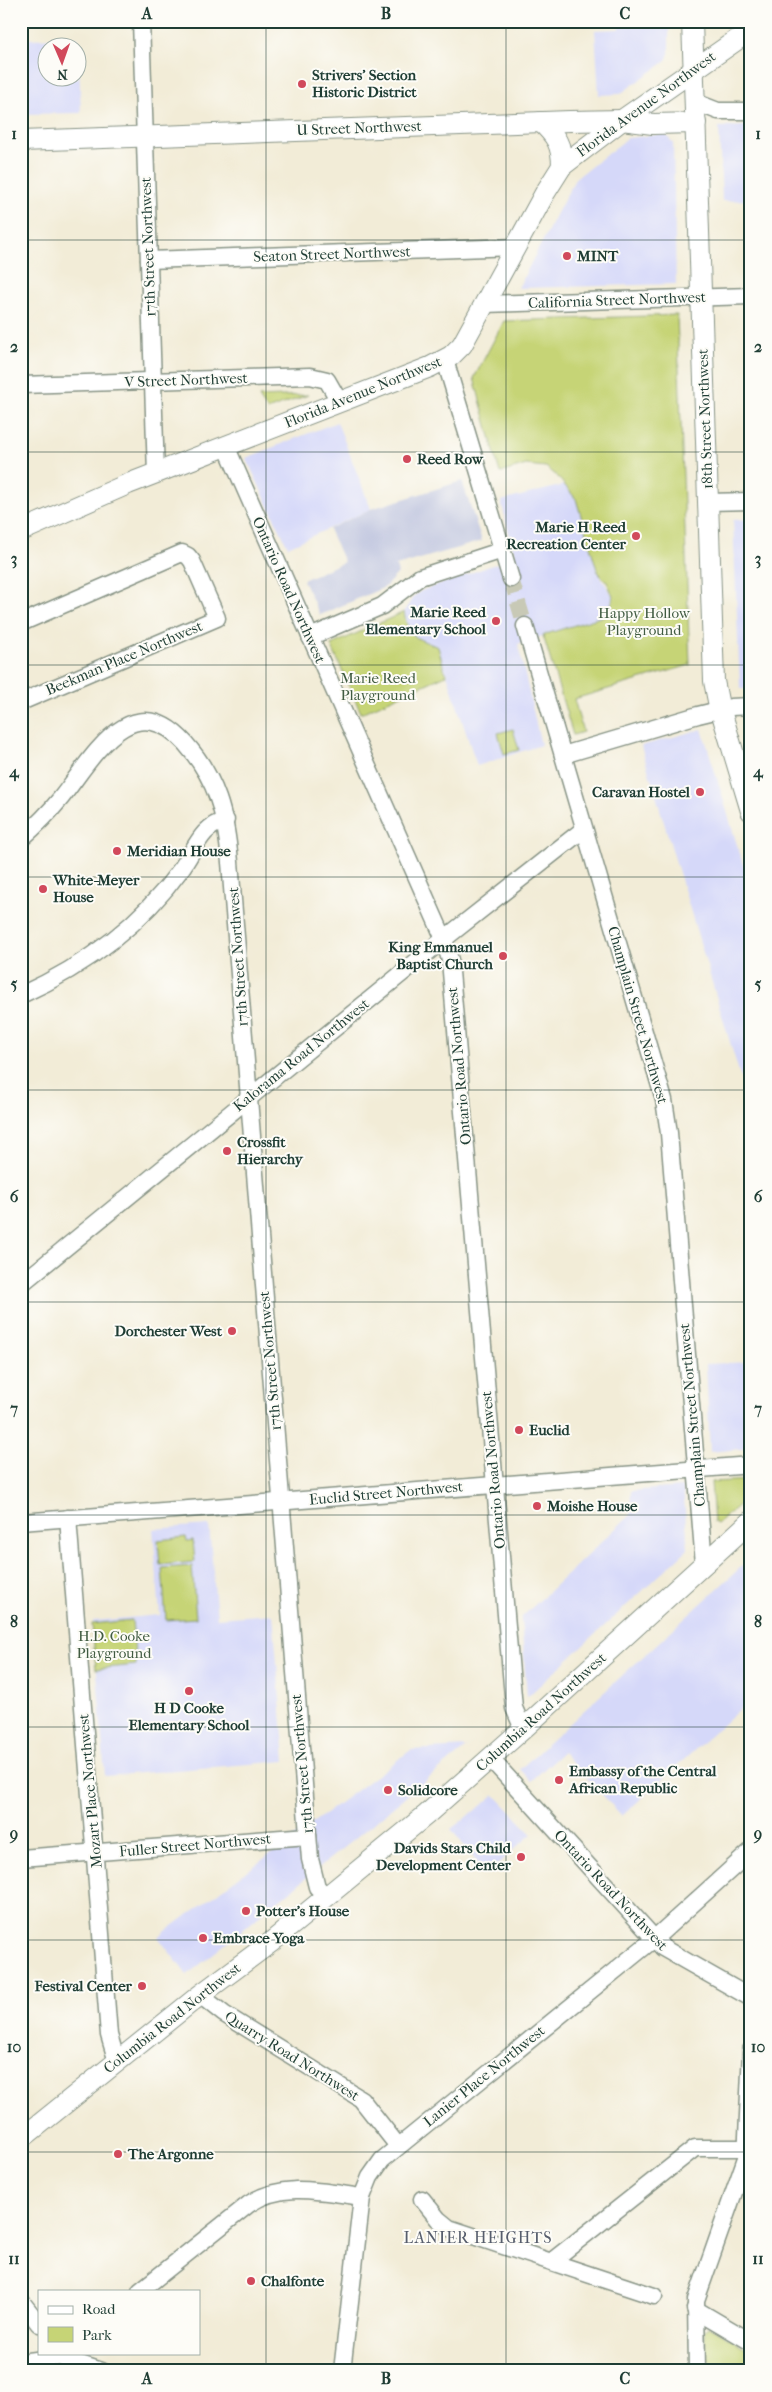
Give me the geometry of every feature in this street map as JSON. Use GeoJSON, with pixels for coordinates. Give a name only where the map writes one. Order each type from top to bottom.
{"type":"FeatureCollection","features":[{"type":"Feature","properties":{"kind":"main road","name":"18th Street Northwest"},"geometry":{"type":"LineString","coordinates":[[692,21],[714,681],[720,710],[751,811]]}},
{"type":"Feature","properties":{"kind":"main road","name":"Florida Avenue Northwest"},"geometry":{"type":"LineString","coordinates":[[21,531],[156,474],[445,360],[459,348],[562,166],[622,120],[751,30]]}},
{"type":"Feature","properties":{"kind":"main road","name":"U Street Northwest"},"geometry":{"type":"LineString","coordinates":[[21,141],[541,122],[622,120],[653,124],[696,123]]}},
{"type":"Feature","properties":{"kind":"main road"},"geometry":{"type":"LineString","coordinates":[[541,122],[557,138],[561,149],[562,166]]}},
{"type":"Feature","properties":{"kind":"main road","name":"Columbia Road Northwest"},"geometry":{"type":"LineString","coordinates":[[21,2139],[200,1995],[270,1943],[490,1758],[751,1521]]}},
{"type":"Feature","properties":{"kind":"street","name":"17th Street Northwest"},"geometry":{"type":"LineString","coordinates":[[141,21],[156,474]]}},
{"type":"Feature","properties":{"kind":"street"},"geometry":{"type":"LineString","coordinates":[[695,102],[718,111],[751,111]]}},
{"type":"Feature","properties":{"kind":"street","name":"Seaton Street Northwest"},"geometry":{"type":"LineString","coordinates":[[149,260],[516,247]]}},
{"type":"Feature","properties":{"kind":"street","name":"California Street Northwest"},"geometry":{"type":"LineString","coordinates":[[484,304],[751,296]]}},
{"type":"Feature","properties":{"kind":"street"},"geometry":{"type":"LineString","coordinates":[[445,360],[511,579]]}},
{"type":"Feature","properties":{"kind":"street","name":"V Street Northwest"},"geometry":{"type":"LineString","coordinates":[[21,386],[316,377],[326,380],[339,401]]}},
{"type":"Feature","properties":{"kind":"street","name":"Ontario Road Northwest"},"geometry":{"type":"LineString","coordinates":[[226,446],[444,939],[451,969],[514,1708],[523,1729]]}},
{"type":"Feature","properties":{"kind":"street"},"geometry":{"type":"LineString","coordinates":[[708,502],[751,500]]}},
{"type":"Feature","properties":{"kind":"street"},"geometry":{"type":"LineString","coordinates":[[310,636],[382,606],[420,577],[502,550]]}},
{"type":"Feature","properties":{"kind":"street","name":"Beekman Place Northwest"},"geometry":{"type":"LineString","coordinates":[[21,623],[182,554],[188,556],[192,561],[217,618],[21,702]]}},
{"type":"Feature","properties":{"kind":"street","name":"Champlain Street Northwest"},"geometry":{"type":"LineString","coordinates":[[525,626],[660,1084],[666,1110],[704,1564]]}},
{"type":"Feature","properties":{"kind":"street"},"geometry":{"type":"LineString","coordinates":[[563,755],[720,710],[751,706]]}},
{"type":"Feature","properties":{"kind":"street","name":"17th Street Northwest"},"geometry":{"type":"LineString","coordinates":[[21,839],[55,806],[102,745],[123,727],[140,721],[153,722],[168,728],[188,747],[212,782],[226,820],[308,1836],[312,1874],[317,1887],[326,1896]]}},
{"type":"Feature","properties":{"kind":"street"},"geometry":{"type":"LineString","coordinates":[[21,995],[71,970],[123,932],[170,882],[204,832],[213,824],[226,820]]}},
{"type":"Feature","properties":{"kind":"street","name":"Kalorama Road Northwest"},"geometry":{"type":"LineString","coordinates":[[21,1284],[444,939],[584,829]]}},
{"type":"Feature","properties":{"kind":"street","name":"Euclid Street Northwest"},"geometry":{"type":"LineString","coordinates":[[21,1522],[751,1465]]}},
{"type":"Feature","properties":{"kind":"street","name":"Mozart Place Northwest"},"geometry":{"type":"LineString","coordinates":[[68,1518],[109,2035],[117,2062]]}},
{"type":"Feature","properties":{"kind":"street","name":"Ontario Road Northwest"},"geometry":{"type":"LineString","coordinates":[[490,1758],[654,1940],[672,1955],[751,1998]]}},
{"type":"Feature","properties":{"kind":"street","name":"Fuller Street Northwest"},"geometry":{"type":"LineString","coordinates":[[21,1858],[308,1836]]}},
{"type":"Feature","properties":{"kind":"street","name":"Lanier Place Northwest"},"geometry":{"type":"LineString","coordinates":[[342,2371],[362,2197],[378,2165],[398,2146],[654,1940],[751,1851]]}},
{"type":"Feature","properties":{"kind":"street","name":"Quarry Road Northwest"},"geometry":{"type":"LineString","coordinates":[[200,1995],[224,2014],[361,2099],[398,2146]]}},
{"type":"Feature","properties":{"kind":"street"},"geometry":{"type":"LineString","coordinates":[[697,2371],[697,2294],[741,2176],[749,2148],[751,2050]]}},
{"type":"Feature","properties":{"kind":"street"},"geometry":{"type":"LineString","coordinates":[[552,2261],[695,2148],[749,2148]]}},
{"type":"Feature","properties":{"kind":"street"},"geometry":{"type":"LineString","coordinates":[[141,2290],[249,2204],[268,2194],[295,2189],[362,2197]]}},
{"type":"Feature","properties":{"kind":"street"},"geometry":{"type":"LineString","coordinates":[[422,2199],[438,2219],[449,2228],[654,2296]]}},
{"type":"Feature","properties":{"kind":"street"},"geometry":{"type":"LineString","coordinates":[[21,2301],[38,2323]]}},
{"type":"Feature","properties":{"kind":"street"},"geometry":{"type":"LineString","coordinates":[[696,2310],[751,2342]]}},
{"type":"Feature","properties":{"kind":"street"},"geometry":{"type":"LineString","coordinates":[[21,2362],[60,2355],[102,2371]]}},
{"type":"Feature","properties":{"kind":"shaded area"},"geometry":{"type":"Polygon","coordinates":[[[619,21],[669,21],[669,53],[666,61],[620,94],[599,95],[595,30],[619,29],[619,21]]]}},
{"type":"Feature","properties":{"kind":"shaded area"},"geometry":{"type":"Polygon","coordinates":[[[21,39],[38,39],[38,88],[80,88],[81,113],[21,114],[21,39]]]}},
{"type":"Feature","properties":{"kind":"shaded area"},"geometry":{"type":"Polygon","coordinates":[[[751,126],[751,200],[722,201],[719,127],[751,126]]]}},
{"type":"Feature","properties":{"kind":"shaded area"},"geometry":{"type":"Polygon","coordinates":[[[665,134],[673,143],[676,284],[518,288],[575,179],[628,138],[665,134]]]}},
{"type":"Feature","properties":{"kind":"shaded area"},"geometry":{"type":"Polygon","coordinates":[[[337,422],[371,509],[288,547],[246,458],[337,422]]]}},
{"type":"Feature","properties":{"kind":"shaded area"},"geometry":{"type":"Polygon","coordinates":[[[462,481],[482,541],[396,566],[398,573],[385,587],[320,615],[303,580],[344,562],[329,529],[371,509],[462,481]]]}},
{"type":"Feature","properties":{"kind":"shaded area","name":"Marie Reed Elementary School"},"geometry":{"type":"Polygon","coordinates":[[[564,485],[576,499],[598,573],[613,596],[611,607],[607,615],[518,644],[541,745],[477,766],[438,647],[415,638],[407,628],[404,612],[413,597],[421,591],[515,557],[501,501],[564,485]]]}},
{"type":"Feature","properties":{"kind":"shaded area"},"geometry":{"type":"Polygon","coordinates":[[[751,519],[751,689],[740,689],[733,520],[751,519]]]}},
{"type":"Feature","properties":{"kind":"shaded area"},"geometry":{"type":"Polygon","coordinates":[[[702,729],[751,891],[751,1112],[641,746],[702,729]]]}},
{"type":"Feature","properties":{"kind":"shaded area"},"geometry":{"type":"Polygon","coordinates":[[[751,1362],[751,1448],[710,1452],[706,1364],[751,1362]]]}},
{"type":"Feature","properties":{"kind":"shaded area"},"geometry":{"type":"Polygon","coordinates":[[[683,1487],[688,1549],[527,1697],[521,1618],[630,1515],[631,1491],[683,1487]]]}},
{"type":"Feature","properties":{"kind":"shaded area","name":"H D Cooke Elementary School"},"geometry":{"type":"Polygon","coordinates":[[[209,1525],[217,1618],[273,1614],[285,1761],[105,1776],[93,1621],[160,1615],[153,1529],[209,1525]]]}},
{"type":"Feature","properties":{"kind":"shaded area"},"geometry":{"type":"Polygon","coordinates":[[[751,1558],[751,1699],[622,1816],[563,1752],[531,1781],[520,1769],[751,1558]]]}},
{"type":"Feature","properties":{"kind":"shaded area"},"geometry":{"type":"Polygon","coordinates":[[[467,1747],[187,1975],[158,1937],[411,1750],[467,1747]]]}},
{"type":"Feature","properties":{"kind":"shaded area"},"geometry":{"type":"Polygon","coordinates":[[[495,1795],[532,1834],[486,1874],[451,1829],[495,1795]]]}},
{"type":"Feature","properties":{"kind":"green space","name":"Marie H Reed Recreation Center"},"geometry":{"type":"Polygon","coordinates":[[[677,315],[690,665],[574,699],[583,732],[573,735],[543,635],[607,615],[613,596],[607,582],[598,573],[576,499],[557,476],[546,467],[526,465],[500,473],[474,378],[504,321],[677,315]]]}},
{"type":"Feature","properties":{"kind":"green space"},"geometry":{"type":"Polygon","coordinates":[[[308,395],[267,410],[259,397],[308,395]]]}},
{"type":"Feature","properties":{"kind":"green space","name":"Marie Reed Playground"},"geometry":{"type":"Polygon","coordinates":[[[404,612],[408,627],[414,636],[438,647],[446,675],[361,713],[331,645],[404,612]]]}},
{"type":"Feature","properties":{"kind":"green space"},"geometry":{"type":"Polygon","coordinates":[[[513,729],[519,750],[504,754],[498,733],[513,729]]]}},
{"type":"Feature","properties":{"kind":"green space"},"geometry":{"type":"Polygon","coordinates":[[[751,1480],[751,1494],[717,1524],[714,1522],[711,1482],[751,1480]]]}},
{"type":"Feature","properties":{"kind":"green space"},"geometry":{"type":"Polygon","coordinates":[[[186,1537],[187,1541],[193,1540],[195,1562],[160,1565],[158,1540],[186,1537]]]}},
{"type":"Feature","properties":{"kind":"green space"},"geometry":{"type":"Polygon","coordinates":[[[192,1566],[196,1618],[166,1620],[162,1568],[192,1566]]]}},
{"type":"Feature","properties":{"kind":"green space","name":"H.D. Cooke Playground"},"geometry":{"type":"Polygon","coordinates":[[[132,1620],[136,1665],[96,1669],[92,1624],[132,1620]]]}},
{"type":"Feature","properties":{"kind":"green space"},"geometry":{"type":"Polygon","coordinates":[[[708,2327],[751,2351],[751,2367],[717,2367],[706,2358],[704,2330],[708,2327]]]}},
{"type":"Feature","properties":{"kind":"tunnel"},"geometry":{"type":"LineString","coordinates":[[511,579],[525,626]]}},
{"type":"Feature","properties":{"kind":"place","name":"Strivers' Section Historic District"},"geometry":{"type":"Point","coordinates":[302,84]}},
{"type":"Feature","properties":{"kind":"place","name":"MINT"},"geometry":{"type":"Point","coordinates":[567,256]}},
{"type":"Feature","properties":{"kind":"place","name":"Reed Row"},"geometry":{"type":"Point","coordinates":[407,459]}},
{"type":"Feature","properties":{"kind":"place","name":"Marie H Reed Recreation Center"},"geometry":{"type":"Point","coordinates":[636,536]}},
{"type":"Feature","properties":{"kind":"place","name":"Marie Reed Elementary School"},"geometry":{"type":"Point","coordinates":[496,621]}},
{"type":"Feature","properties":{"kind":"place","name":"Caravan Hostel"},"geometry":{"type":"Point","coordinates":[700,792]}},
{"type":"Feature","properties":{"kind":"place","name":"Meridian House"},"geometry":{"type":"Point","coordinates":[117,851]}},
{"type":"Feature","properties":{"kind":"place","name":"White-Meyer House"},"geometry":{"type":"Point","coordinates":[43,889]}},
{"type":"Feature","properties":{"kind":"place","name":"King Emmanuel Baptist Church"},"geometry":{"type":"Point","coordinates":[503,956]}},
{"type":"Feature","properties":{"kind":"place","name":"Crossfit Hierarchy"},"geometry":{"type":"Point","coordinates":[227,1151]}},
{"type":"Feature","properties":{"kind":"place","name":"Dorchester West"},"geometry":{"type":"Point","coordinates":[232,1331]}},
{"type":"Feature","properties":{"kind":"place","name":"Euclid"},"geometry":{"type":"Point","coordinates":[519,1430]}},
{"type":"Feature","properties":{"kind":"place","name":"Moishe House"},"geometry":{"type":"Point","coordinates":[537,1506]}},
{"type":"Feature","properties":{"kind":"place","name":"H D Cooke Elementary School"},"geometry":{"type":"Point","coordinates":[189,1691]}},
{"type":"Feature","properties":{"kind":"place","name":"Embassy of the Central African Republic"},"geometry":{"type":"Point","coordinates":[559,1780]}},
{"type":"Feature","properties":{"kind":"place","name":"Solidcore"},"geometry":{"type":"Point","coordinates":[388,1790]}},
{"type":"Feature","properties":{"kind":"place","name":"Davids Stars Child Development Center"},"geometry":{"type":"Point","coordinates":[521,1857]}},
{"type":"Feature","properties":{"kind":"place","name":"Potter's House"},"geometry":{"type":"Point","coordinates":[246,1911]}},
{"type":"Feature","properties":{"kind":"place","name":"Embrace Yoga"},"geometry":{"type":"Point","coordinates":[203,1938]}},
{"type":"Feature","properties":{"kind":"place","name":"Festival Center"},"geometry":{"type":"Point","coordinates":[142,1986]}},
{"type":"Feature","properties":{"kind":"place","name":"The Argonne"},"geometry":{"type":"Point","coordinates":[118,2154]}},
{"type":"Feature","properties":{"kind":"place","name":"Chalfonte"},"geometry":{"type":"Point","coordinates":[251,2281]}},
{"type":"Feature","properties":{"kind":"district","name":"LANIER HEIGHTS"},"geometry":{"type":"Point","coordinates":[478,2237]}},
{"type":"Feature","properties":{"kind":"park label","name":"Happy Hollow Playground"},"geometry":{"type":"Point","coordinates":[644,622]}}]}
